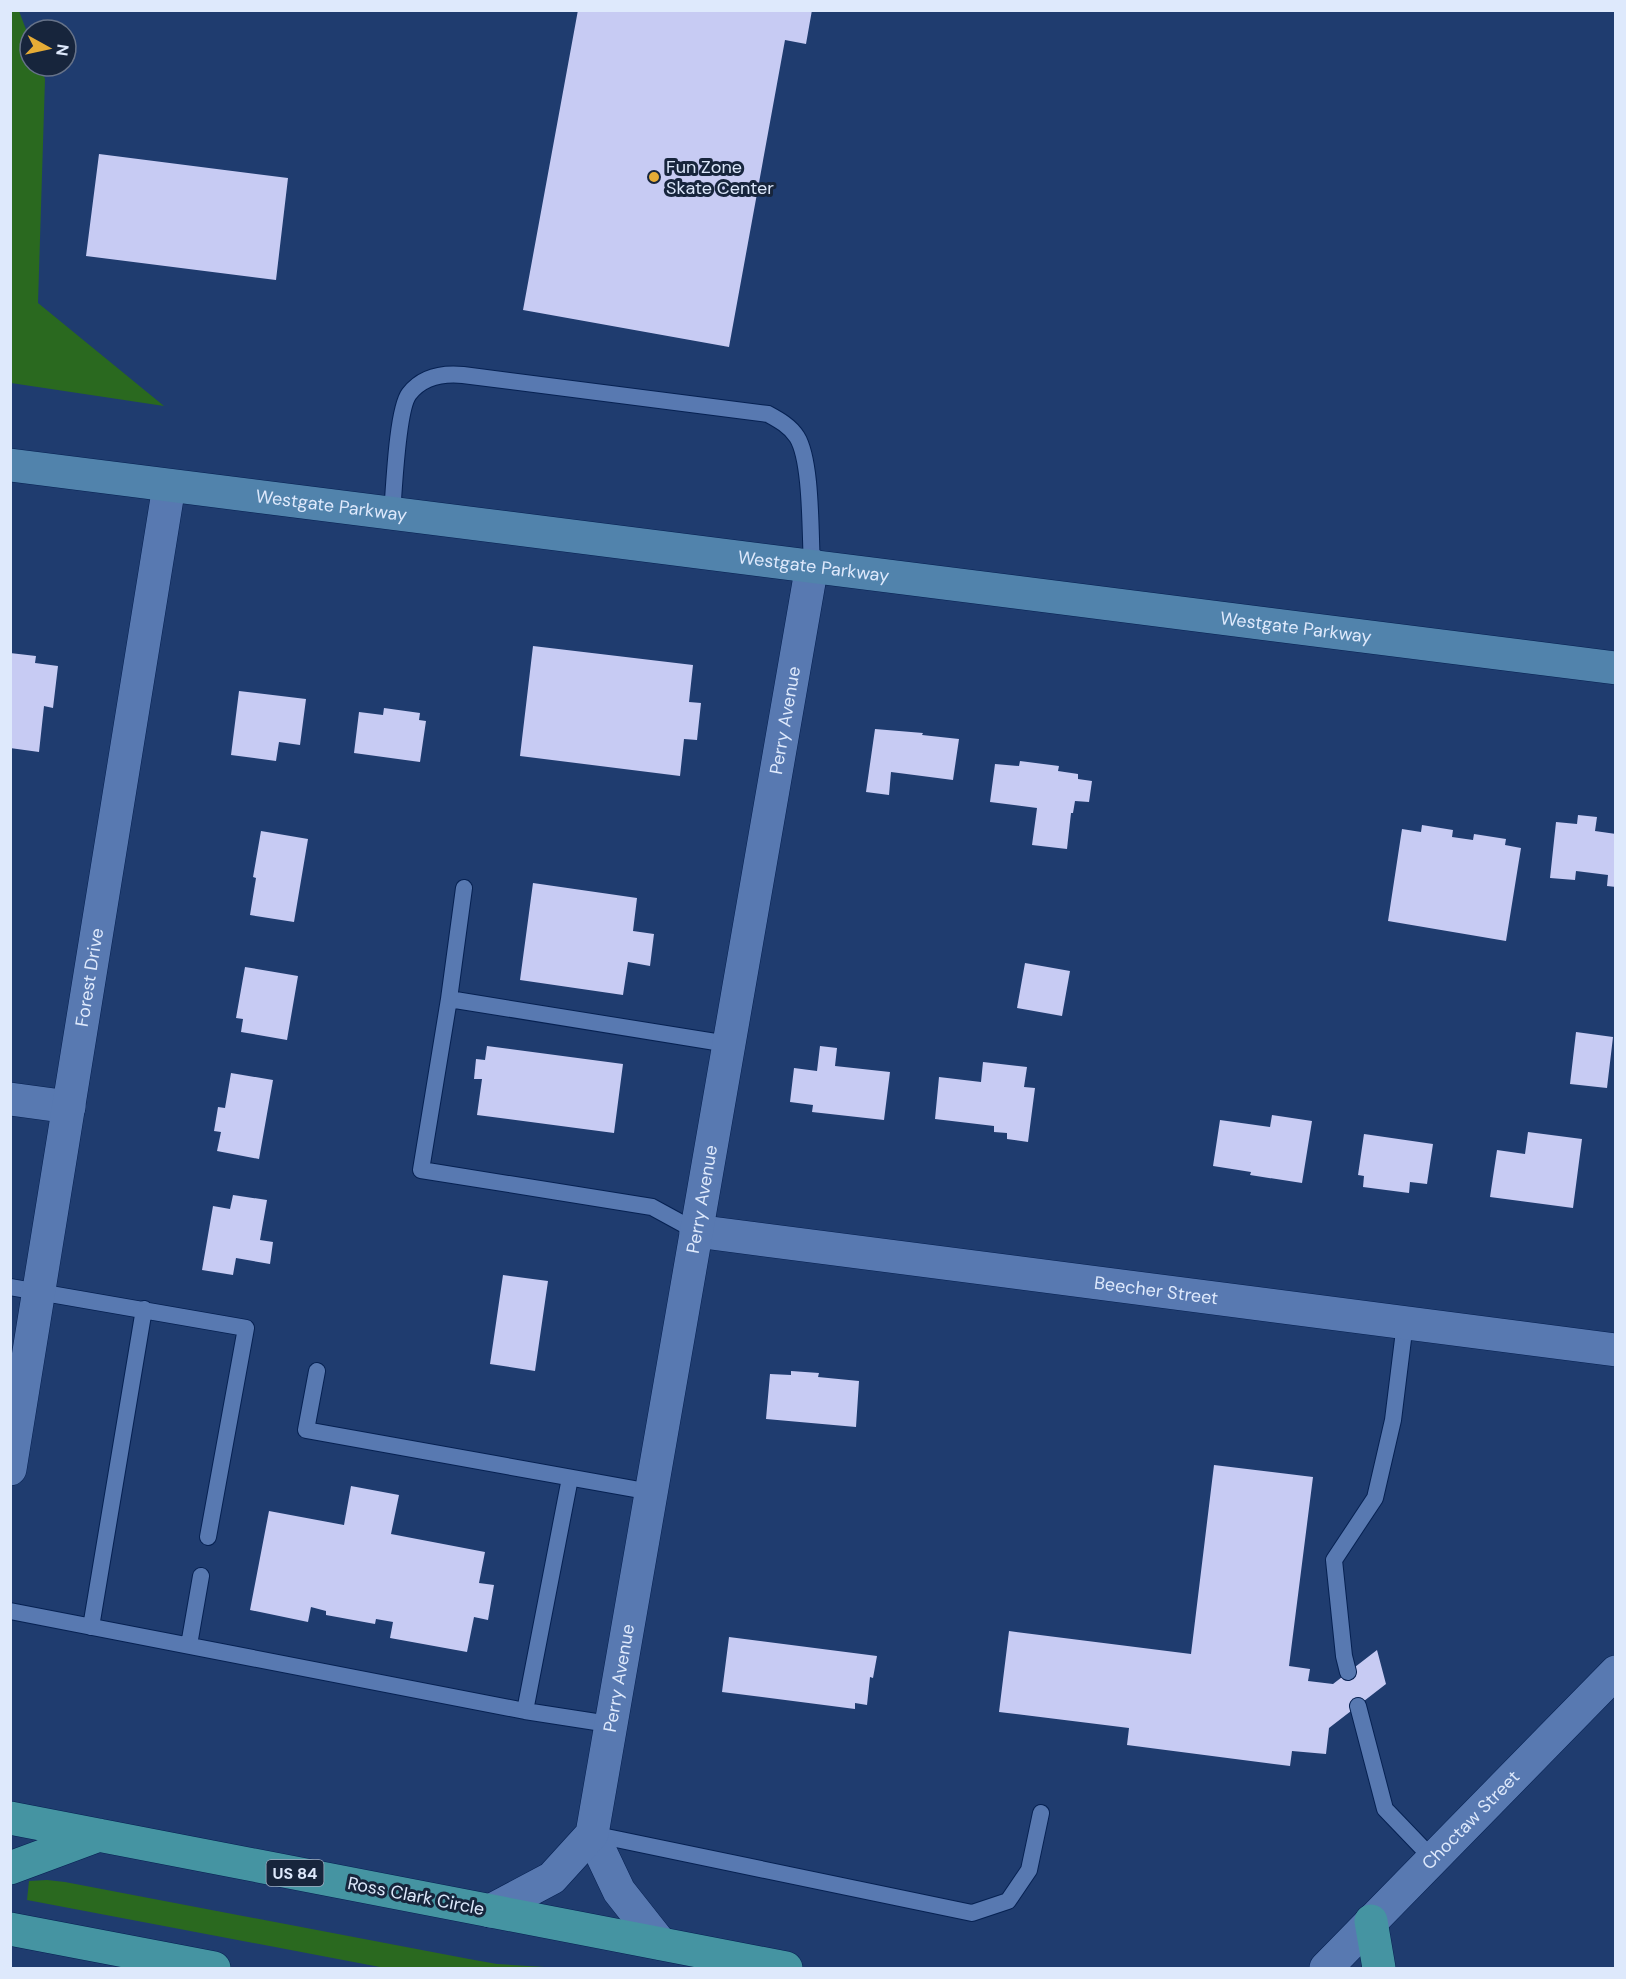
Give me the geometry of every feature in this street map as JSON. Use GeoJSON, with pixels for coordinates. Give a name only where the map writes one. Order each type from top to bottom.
{"type":"FeatureCollection","features":[{"type":"Feature","properties":{"kind":"highway","name":"Ross Clark Circle"},"geometry":{"type":"LineString","coordinates":[[10,1818],[786,1968]]}},
{"type":"Feature","properties":{"kind":"highway"},"geometry":{"type":"LineString","coordinates":[[10,1868],[100,1835]]}},
{"type":"Feature","properties":{"kind":"highway"},"geometry":{"type":"LineString","coordinates":[[1371,1921],[1379,1968]]}},
{"type":"Feature","properties":{"kind":"highway"},"geometry":{"type":"LineString","coordinates":[[10,1929],[214,1968]]}},
{"type":"Feature","properties":{"kind":"main road","name":"Westgate Parkway"},"geometry":{"type":"LineString","coordinates":[[10,465],[1616,668]]}},
{"type":"Feature","properties":{"kind":"street","name":"Forest Drive"},"geometry":{"type":"LineString","coordinates":[[10,1469],[25,1290],[69,1107],[169,486]]}},
{"type":"Feature","properties":{"kind":"street","name":"Perry Avenue"},"geometry":{"type":"LineString","coordinates":[[592,1834],[609,1724],[812,565]]}},
{"type":"Feature","properties":{"kind":"street"},"geometry":{"type":"LineString","coordinates":[[10,1100],[69,1107]]}},
{"type":"Feature","properties":{"kind":"street","name":"Beecher Street"},"geometry":{"type":"LineString","coordinates":[[696,1231],[1616,1350]]}},
{"type":"Feature","properties":{"kind":"street","name":"Choctaw Street"},"geometry":{"type":"LineString","coordinates":[[1326,1968],[1616,1672]]}},
{"type":"Feature","properties":{"kind":"street"},"geometry":{"type":"LineString","coordinates":[[490,1911],[552,1878],[592,1834],[619,1892],[660,1943]]}},
{"type":"Feature","properties":{"kind":"lane"},"geometry":{"type":"LineString","coordinates":[[392,514],[400,421],[408,395],[424,381],[445,374],[463,375],[768,414],[785,423],[797,438],[804,459],[812,565]]}},
{"type":"Feature","properties":{"kind":"lane"},"geometry":{"type":"LineString","coordinates":[[464,888],[449,999],[421,1170],[652,1207],[696,1231]]}},
{"type":"Feature","properties":{"kind":"lane"},"geometry":{"type":"LineString","coordinates":[[449,999],[728,1044]]}},
{"type":"Feature","properties":{"kind":"lane"},"geometry":{"type":"LineString","coordinates":[[25,1290],[246,1328],[208,1537]]}},
{"type":"Feature","properties":{"kind":"lane"},"geometry":{"type":"LineString","coordinates":[[91,1627],[144,1309]]}},
{"type":"Feature","properties":{"kind":"lane"},"geometry":{"type":"LineString","coordinates":[[1348,1672],[1344,1656],[1334,1560],[1375,1498],[1393,1420],[1405,1323]]}},
{"type":"Feature","properties":{"kind":"lane"},"geometry":{"type":"LineString","coordinates":[[317,1371],[306,1430],[651,1492]]}},
{"type":"Feature","properties":{"kind":"lane"},"geometry":{"type":"LineString","coordinates":[[525,1711],[570,1478]]}},
{"type":"Feature","properties":{"kind":"lane"},"geometry":{"type":"LineString","coordinates":[[189,1646],[201,1576]]}},
{"type":"Feature","properties":{"kind":"lane"},"geometry":{"type":"LineString","coordinates":[[10,1611],[525,1711],[609,1724]]}},
{"type":"Feature","properties":{"kind":"lane"},"geometry":{"type":"LineString","coordinates":[[1358,1706],[1385,1809],[1433,1859]]}},
{"type":"Feature","properties":{"kind":"lane"},"geometry":{"type":"LineString","coordinates":[[592,1834],[972,1913],[1008,1901],[1029,1870],[1041,1813]]}},
{"type":"Feature","properties":{"kind":"green space"},"geometry":{"type":"Polygon","coordinates":[[[10,11],[19,11],[22,18],[18,18],[18,78],[45,79],[38,303],[164,406],[11,383],[10,11]]]}},
{"type":"Feature","properties":{"kind":"green space"},"geometry":{"type":"Polygon","coordinates":[[[47,1880],[497,1964],[561,1968],[385,1968],[27,1900],[29,1881],[47,1880]]]}},
{"type":"Feature","properties":{"kind":"building","name":"Fun Zone Skate Center"},"geometry":{"type":"Polygon","coordinates":[[[578,10],[812,10],[806,44],[785,40],[729,347],[523,310],[578,10]]]}},
{"type":"Feature","properties":{"kind":"building"},"geometry":{"type":"Polygon","coordinates":[[[99,154],[288,178],[276,280],[86,256],[99,154]]]}},
{"type":"Feature","properties":{"kind":"building"},"geometry":{"type":"Polygon","coordinates":[[[533,646],[693,665],[689,702],[701,703],[697,740],[684,739],[680,776],[520,756],[533,646]]]}},
{"type":"Feature","properties":{"kind":"building"},"geometry":{"type":"Polygon","coordinates":[[[10,653],[36,656],[35,663],[58,666],[53,708],[44,706],[39,752],[10,748],[10,653]]]}},
{"type":"Feature","properties":{"kind":"building"},"geometry":{"type":"Polygon","coordinates":[[[239,691],[306,699],[300,745],[279,742],[276,761],[231,755],[239,691]]]}},
{"type":"Feature","properties":{"kind":"building"},"geometry":{"type":"Polygon","coordinates":[[[384,708],[420,713],[419,720],[426,721],[420,762],[354,753],[359,712],[383,715],[384,708]]]}},
{"type":"Feature","properties":{"kind":"building"},"geometry":{"type":"Polygon","coordinates":[[[875,729],[959,739],[953,780],[891,772],[889,795],[866,792],[875,729]]]}},
{"type":"Feature","properties":{"kind":"building"},"geometry":{"type":"Polygon","coordinates":[[[1020,761],[1059,766],[1058,771],[1078,774],[1078,779],[1092,781],[1089,802],[1075,801],[1073,813],[1071,813],[1067,849],[1032,845],[1037,808],[990,802],[995,764],[1019,766],[1020,761]]]}},
{"type":"Feature","properties":{"kind":"building"},"geometry":{"type":"Polygon","coordinates":[[[1578,815],[1597,817],[1595,831],[1616,834],[1616,887],[1607,886],[1608,875],[1576,871],[1575,880],[1550,878],[1556,822],[1577,824],[1578,815]]]}},
{"type":"Feature","properties":{"kind":"building"},"geometry":{"type":"Polygon","coordinates":[[[1422,825],[1453,830],[1452,837],[1473,840],[1474,834],[1506,839],[1505,845],[1521,848],[1506,941],[1388,921],[1402,829],[1421,832],[1422,825]]]}},
{"type":"Feature","properties":{"kind":"building"},"geometry":{"type":"Polygon","coordinates":[[[261,831],[308,839],[294,922],[250,915],[256,878],[253,877],[261,831]]]}},
{"type":"Feature","properties":{"kind":"building"},"geometry":{"type":"Polygon","coordinates":[[[533,883],[637,898],[633,931],[654,934],[650,966],[628,962],[623,995],[520,980],[533,883]]]}},
{"type":"Feature","properties":{"kind":"building"},"geometry":{"type":"Polygon","coordinates":[[[1025,963],[1070,971],[1062,1016],[1017,1008],[1025,963]]]}},
{"type":"Feature","properties":{"kind":"building"},"geometry":{"type":"Polygon","coordinates":[[[245,967],[298,976],[287,1040],[241,1032],[243,1019],[236,1018],[245,967]]]}},
{"type":"Feature","properties":{"kind":"building"},"geometry":{"type":"Polygon","coordinates":[[[1576,1032],[1613,1037],[1607,1088],[1570,1084],[1576,1032]]]}},
{"type":"Feature","properties":{"kind":"building"},"geometry":{"type":"Polygon","coordinates":[[[487,1046],[623,1064],[614,1133],[477,1115],[482,1079],[474,1079],[476,1059],[485,1060],[487,1046]]]}},
{"type":"Feature","properties":{"kind":"building"},"geometry":{"type":"Polygon","coordinates":[[[820,1046],[837,1048],[835,1066],[890,1072],[884,1120],[812,1112],[813,1105],[790,1102],[794,1068],[817,1071],[820,1046]]]}},
{"type":"Feature","properties":{"kind":"building"},"geometry":{"type":"Polygon","coordinates":[[[983,1062],[1027,1067],[1024,1087],[1035,1088],[1028,1142],[1007,1139],[1007,1133],[994,1132],[994,1126],[935,1119],[939,1077],[981,1082],[983,1062]]]}},
{"type":"Feature","properties":{"kind":"building"},"geometry":{"type":"Polygon","coordinates":[[[231,1073],[273,1080],[259,1159],[217,1151],[221,1132],[214,1131],[218,1107],[225,1108],[231,1073]]]}},
{"type":"Feature","properties":{"kind":"building"},"geometry":{"type":"Polygon","coordinates":[[[1272,1115],[1312,1121],[1302,1183],[1250,1175],[1251,1172],[1213,1166],[1220,1120],[1270,1127],[1272,1115]]]}},
{"type":"Feature","properties":{"kind":"building"},"geometry":{"type":"Polygon","coordinates":[[[1528,1132],[1582,1139],[1573,1208],[1490,1197],[1497,1150],[1525,1154],[1528,1132]]]}},
{"type":"Feature","properties":{"kind":"building"},"geometry":{"type":"Polygon","coordinates":[[[1364,1134],[1433,1144],[1427,1184],[1410,1182],[1409,1193],[1363,1187],[1364,1176],[1358,1175],[1364,1134]]]}},
{"type":"Feature","properties":{"kind":"building"},"geometry":{"type":"Polygon","coordinates":[[[233,1195],[267,1200],[260,1240],[273,1242],[270,1264],[236,1258],[233,1275],[202,1270],[213,1206],[230,1209],[233,1195]]]}},
{"type":"Feature","properties":{"kind":"building"},"geometry":{"type":"Polygon","coordinates":[[[503,1275],[548,1281],[535,1371],[490,1364],[503,1275]]]}},
{"type":"Feature","properties":{"kind":"building"},"geometry":{"type":"Polygon","coordinates":[[[791,1371],[819,1373],[818,1377],[859,1381],[856,1427],[766,1419],[770,1374],[791,1375],[791,1371]]]}},
{"type":"Feature","properties":{"kind":"building"},"geometry":{"type":"Polygon","coordinates":[[[1214,1465],[1313,1477],[1289,1666],[1310,1669],[1308,1681],[1333,1684],[1377,1650],[1386,1684],[1329,1728],[1326,1754],[1292,1751],[1290,1766],[1127,1745],[1129,1728],[999,1712],[1009,1631],[1191,1654],[1214,1465]]]}},
{"type":"Feature","properties":{"kind":"building"},"geometry":{"type":"Polygon","coordinates":[[[351,1486],[399,1495],[391,1534],[485,1552],[479,1583],[494,1585],[488,1620],[474,1617],[467,1652],[390,1638],[393,1622],[376,1619],[375,1624],[326,1615],[326,1611],[311,1607],[308,1622],[250,1610],[269,1511],[344,1525],[351,1486]]]}},
{"type":"Feature","properties":{"kind":"building"},"geometry":{"type":"Polygon","coordinates":[[[729,1637],[877,1656],[873,1678],[870,1677],[867,1705],[855,1703],[855,1709],[722,1692],[729,1637]]]}},
{"type":"Feature","properties":{"kind":"place","name":"Fun Zone Skate Center"},"geometry":{"type":"Point","coordinates":[654,177]}}]}
